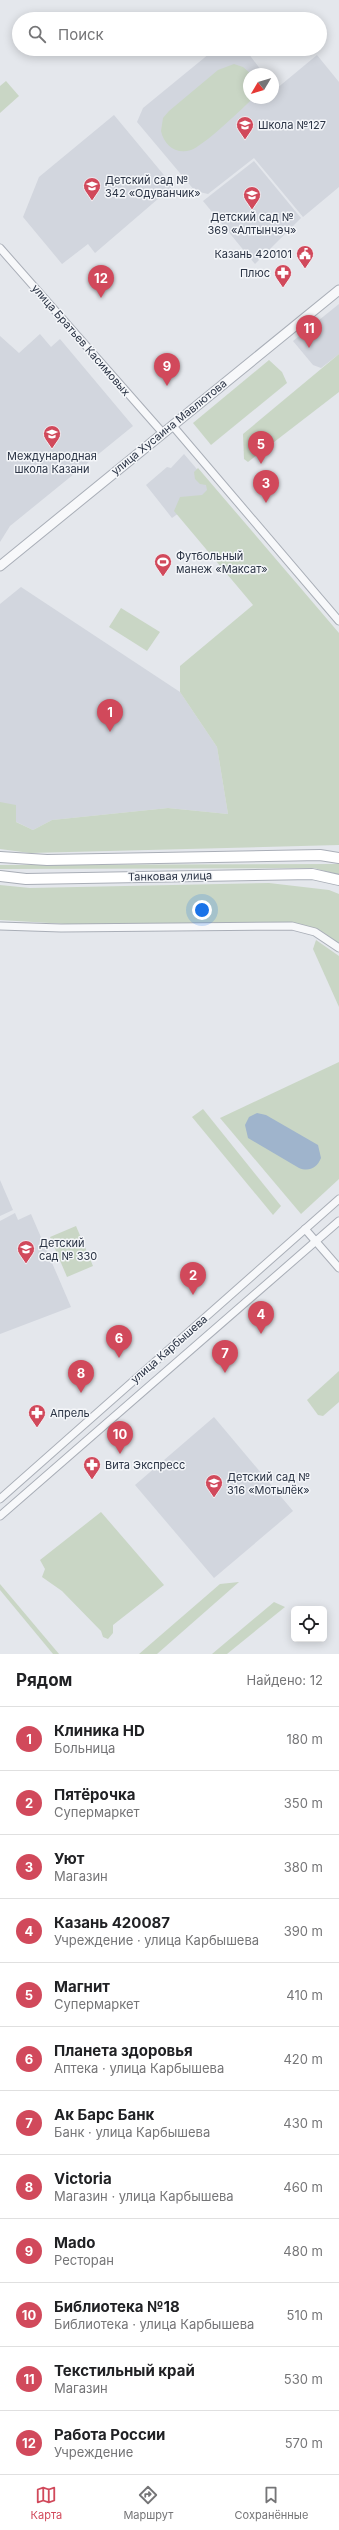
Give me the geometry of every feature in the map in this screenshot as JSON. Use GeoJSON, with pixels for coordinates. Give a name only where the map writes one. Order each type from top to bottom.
{"type":"FeatureCollection","features":[{"type":"Feature","properties":{"kind":"main road","name":"Танковая улица"},"geometry":{"type":"LineString","coordinates":[[0,857],[47,860],[320,855],[339,858]]}},
{"type":"Feature","properties":{"kind":"main road","name":"Танковая улица"},"geometry":{"type":"LineString","coordinates":[[0,876],[26,879],[312,874],[339,880]]}},
{"type":"Feature","properties":{"kind":"street","name":"улица Братьев Касимовых"},"geometry":{"type":"LineString","coordinates":[[0,248],[162,432]]}},
{"type":"Feature","properties":{"kind":"street","name":"улица Хусаина Мавлютова"},"geometry":{"type":"LineString","coordinates":[[0,566],[162,432],[339,290]]}},
{"type":"Feature","properties":{"kind":"street"},"geometry":{"type":"LineString","coordinates":[[172,425],[339,621]]}},
{"type":"Feature","properties":{"kind":"street"},"geometry":{"type":"LineString","coordinates":[[0,926],[60,928],[292,926],[315,932],[339,948]]}},
{"type":"Feature","properties":{"kind":"street","name":"улица Карбышева"},"geometry":{"type":"LineString","coordinates":[[0,1499],[339,1199]]}},
{"type":"Feature","properties":{"kind":"street","name":"улица Карбышева"},"geometry":{"type":"LineString","coordinates":[[0,1516],[339,1221]]}},
{"type":"Feature","properties":{"kind":"street"},"geometry":{"type":"LineString","coordinates":[[305,1229],[339,1268]]}},
{"type":"Feature","properties":{"kind":"shaded area","name":"Школа №127"},"geometry":{"type":"Polygon","coordinates":[[[206,56],[250,56],[259,68],[243,68],[243,104],[279,104],[279,87],[316,56],[318,56],[339,82],[339,187],[303,217],[254,158],[208,194],[195,191],[137,122],[143,108],[206,56]]]}},
{"type":"Feature","properties":{"kind":"shaded area","name":"Детский сад № 342 «Одуванчик»"},"geometry":{"type":"Polygon","coordinates":[[[114,115],[173,186],[95,253],[88,244],[62,264],[23,217],[39,177],[114,115]]]}},
{"type":"Feature","properties":{"kind":"shaded area","name":"Детский сад № 369 «Алтынчэч»"},"geometry":{"type":"Polygon","coordinates":[[[254,161],[301,218],[255,264],[203,201],[254,161]]]}},
{"type":"Feature","properties":{"kind":"shaded area"},"geometry":{"type":"Polygon","coordinates":[[[339,304],[339,354],[321,368],[313,365],[293,341],[339,304]]]}},
{"type":"Feature","properties":{"kind":"shaded area","name":"Международная школа Казани"},"geometry":{"type":"Polygon","coordinates":[[[40,334],[51,347],[60,339],[133,426],[10,526],[0,542],[0,336],[19,353],[40,334]]]}},
{"type":"Feature","properties":{"kind":"shaded area"},"geometry":{"type":"Polygon","coordinates":[[[184,454],[213,488],[172,518],[146,485],[167,467],[171,468],[184,454]]]}},
{"type":"Feature","properties":{"kind":"shaded area"},"geometry":{"type":"Polygon","coordinates":[[[21,587],[180,692],[217,747],[228,814],[168,808],[52,820],[33,830],[0,814],[0,604],[21,587]]]}},
{"type":"Feature","properties":{"kind":"shaded area"},"geometry":{"type":"Polygon","coordinates":[[[0,1180],[13,1210],[0,1216],[0,1180]]]}},
{"type":"Feature","properties":{"kind":"shaded area","name":"Детский сад № 330"},"geometry":{"type":"Polygon","coordinates":[[[15,1213],[18,1220],[31,1214],[71,1307],[0,1334],[0,1221],[15,1213]]]}},
{"type":"Feature","properties":{"kind":"shaded area","name":"Детский сад № 316 «Мотылёк»"},"geometry":{"type":"Polygon","coordinates":[[[214,1417],[293,1511],[214,1578],[135,1485],[214,1417]]]}},
{"type":"Feature","properties":{"kind":"green space"},"geometry":{"type":"Polygon","coordinates":[[[234,64],[244,68],[243,104],[247,104],[221,128],[197,147],[186,151],[180,151],[172,148],[165,141],[161,131],[163,118],[169,111],[218,70],[234,64]]]}},
{"type":"Feature","properties":{"kind":"green space"},"geometry":{"type":"Polygon","coordinates":[[[6,81],[19,96],[0,113],[0,86],[6,81]]]}},
{"type":"Feature","properties":{"kind":"green space"},"geometry":{"type":"Polygon","coordinates":[[[339,354],[339,392],[248,462],[244,459],[243,434],[339,354]]]}},
{"type":"Feature","properties":{"kind":"green space"},"geometry":{"type":"Polygon","coordinates":[[[269,360],[282,372],[287,383],[211,445],[193,423],[269,360]]]}},
{"type":"Feature","properties":{"kind":"green space"},"geometry":{"type":"Polygon","coordinates":[[[198,468],[339,633],[339,845],[30,853],[0,849],[0,802],[16,805],[16,822],[33,830],[52,820],[168,808],[228,814],[217,747],[180,692],[180,666],[253,605],[174,511],[180,497],[202,495],[207,490],[206,485],[200,484],[195,479],[194,472],[198,468]]]}},
{"type":"Feature","properties":{"kind":"green space"},"geometry":{"type":"Polygon","coordinates":[[[121,608],[160,632],[147,651],[109,627],[121,608]]]}},
{"type":"Feature","properties":{"kind":"green space"},"geometry":{"type":"Polygon","coordinates":[[[339,864],[339,875],[314,868],[0,869],[0,865],[339,864]]]}},
{"type":"Feature","properties":{"kind":"green space"},"geometry":{"type":"Polygon","coordinates":[[[269,883],[329,890],[339,894],[339,943],[318,929],[292,924],[66,924],[0,920],[0,885],[30,888],[269,883]]]}},
{"type":"Feature","properties":{"kind":"green space"},"geometry":{"type":"Polygon","coordinates":[[[316,940],[339,956],[339,1007],[313,949],[316,940]]]}},
{"type":"Feature","properties":{"kind":"green space"},"geometry":{"type":"Polygon","coordinates":[[[339,1062],[339,1179],[301,1214],[220,1118],[339,1062]]]}},
{"type":"Feature","properties":{"kind":"green space"},"geometry":{"type":"Polygon","coordinates":[[[203,1109],[281,1206],[273,1215],[192,1117],[203,1109]]]}},
{"type":"Feature","properties":{"kind":"green space"},"geometry":{"type":"Polygon","coordinates":[[[76,1226],[93,1266],[67,1277],[50,1237],[76,1226]]]}},
{"type":"Feature","properties":{"kind":"green space"},"geometry":{"type":"Polygon","coordinates":[[[339,1371],[339,1402],[323,1416],[318,1415],[307,1400],[339,1371]]]}},
{"type":"Feature","properties":{"kind":"green space"},"geometry":{"type":"Polygon","coordinates":[[[101,1512],[164,1585],[113,1625],[113,1633],[108,1639],[103,1637],[101,1631],[62,1591],[42,1577],[45,1569],[40,1560],[101,1512]]]}},
{"type":"Feature","properties":{"kind":"green space"},"geometry":{"type":"Polygon","coordinates":[[[239,1582],[157,1654],[139,1654],[220,1584],[239,1582]]]}},
{"type":"Feature","properties":{"kind":"green space"},"geometry":{"type":"Polygon","coordinates":[[[0,1584],[59,1654],[53,1654],[0,1590],[0,1584]]]}},
{"type":"Feature","properties":{"kind":"green space"},"geometry":{"type":"Polygon","coordinates":[[[274,1602],[285,1607],[227,1654],[212,1654],[274,1602]]]}},
{"type":"Feature","properties":{"kind":"water"},"geometry":{"type":"Polygon","coordinates":[[[257,1113],[266,1115],[318,1145],[321,1158],[315,1167],[306,1170],[299,1168],[248,1138],[245,1125],[249,1117],[257,1113]]]}},
{"type":"Feature","properties":{"kind":"place","name":"Школа №127"},"geometry":{"type":"Point","coordinates":[245,140]}},
{"type":"Feature","properties":{"kind":"place","name":"Детский сад № 342 «Одуванчик»"},"geometry":{"type":"Point","coordinates":[92,201]}},
{"type":"Feature","properties":{"kind":"place","name":"Детский сад № 369 «Алтынчэч»"},"geometry":{"type":"Point","coordinates":[252,210]}},
{"type":"Feature","properties":{"kind":"place","name":"Казань 420101"},"geometry":{"type":"Point","coordinates":[305,269]}},
{"type":"Feature","properties":{"kind":"place","name":"Плюс"},"geometry":{"type":"Point","coordinates":[283,288]}},
{"type":"Feature","properties":{"kind":"place","name":"Работа России"},"geometry":{"type":"Point","coordinates":[101,298]}},
{"type":"Feature","properties":{"kind":"place","name":"Текстильный край"},"geometry":{"type":"Point","coordinates":[309,348]}},
{"type":"Feature","properties":{"kind":"place","name":"Mado"},"geometry":{"type":"Point","coordinates":[167,386]}},
{"type":"Feature","properties":{"kind":"place","name":"Международная школа Казани"},"geometry":{"type":"Point","coordinates":[52,449]}},
{"type":"Feature","properties":{"kind":"place","name":"Магнит"},"geometry":{"type":"Point","coordinates":[261,464]}},
{"type":"Feature","properties":{"kind":"place","name":"Уют"},"geometry":{"type":"Point","coordinates":[266,503]}},
{"type":"Feature","properties":{"kind":"place","name":"Футбольный манеж «Максат»"},"geometry":{"type":"Point","coordinates":[163,577]}},
{"type":"Feature","properties":{"kind":"place","name":"Клиника HD"},"geometry":{"type":"Point","coordinates":[110,732]}},
{"type":"Feature","properties":{"kind":"place","name":"Детский сад № 330"},"geometry":{"type":"Point","coordinates":[26,1264]}},
{"type":"Feature","properties":{"kind":"place","name":"Пятёрочка"},"geometry":{"type":"Point","coordinates":[193,1295]}},
{"type":"Feature","properties":{"kind":"place","name":"Казань 420087"},"geometry":{"type":"Point","coordinates":[261,1334]}},
{"type":"Feature","properties":{"kind":"place","name":"Планета здоровья"},"geometry":{"type":"Point","coordinates":[119,1358]}},
{"type":"Feature","properties":{"kind":"place","name":"Ак Барс Банк"},"geometry":{"type":"Point","coordinates":[225,1373]}},
{"type":"Feature","properties":{"kind":"place","name":"Victoria"},"geometry":{"type":"Point","coordinates":[81,1393]}},
{"type":"Feature","properties":{"kind":"place","name":"Апрель"},"geometry":{"type":"Point","coordinates":[37,1428]}},
{"type":"Feature","properties":{"kind":"place","name":"Библиотека №18"},"geometry":{"type":"Point","coordinates":[120,1454]}},
{"type":"Feature","properties":{"kind":"place","name":"Вита Экспресс"},"geometry":{"type":"Point","coordinates":[92,1480]}},
{"type":"Feature","properties":{"kind":"place","name":"Детский сад № 316 «Мотылёк»"},"geometry":{"type":"Point","coordinates":[214,1498]}}]}
